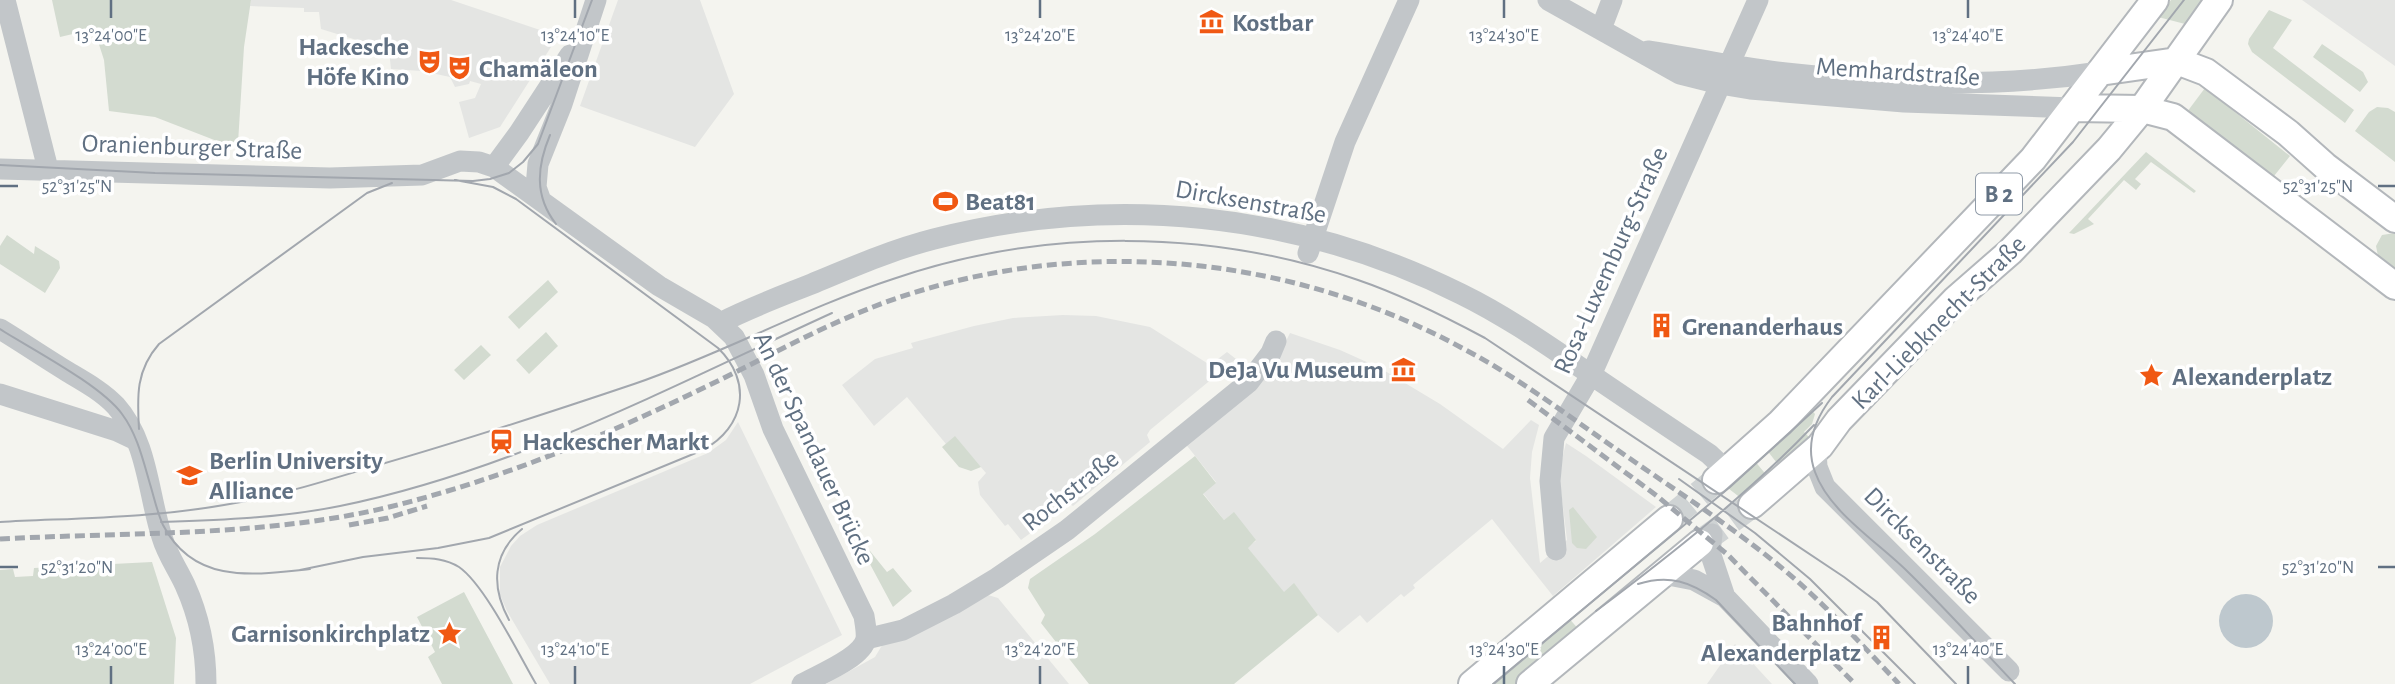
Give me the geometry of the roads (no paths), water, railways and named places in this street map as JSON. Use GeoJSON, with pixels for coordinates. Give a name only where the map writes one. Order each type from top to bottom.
{"type":"FeatureCollection","features":[{"type":"Feature","properties":{"kind":"main road","name":"Karl-Liebknecht-Straße"},"geometry":{"type":"LineString","coordinates":[[1721,476],[1780,423],[2033,159],[2155,0]]}},
{"type":"Feature","properties":{"kind":"main road","name":"Karl-Liebknecht-Straße"},"geometry":{"type":"LineString","coordinates":[[1752,505],[1816,450],[1839,420],[1956,299],[2010,252],[2109,149],[2142,109],[2219,0]]}},
{"type":"Feature","properties":{"kind":"main road"},"geometry":{"type":"LineString","coordinates":[[2100,72],[2177,61],[2206,72],[2395,219]]}},
{"type":"Feature","properties":{"kind":"main road"},"geometry":{"type":"LineString","coordinates":[[2073,108],[2142,109],[2173,117],[2395,286]]}},
{"type":"Feature","properties":{"kind":"main road"},"geometry":{"type":"LineString","coordinates":[[1472,684],[1669,519]]}},
{"type":"Feature","properties":{"kind":"main road"},"geometry":{"type":"LineString","coordinates":[[1530,684],[1706,539]]}},
{"type":"Feature","properties":{"kind":"street"},"geometry":{"type":"LineString","coordinates":[[5,0],[48,169]]}},
{"type":"Feature","properties":{"kind":"street"},"geometry":{"type":"LineString","coordinates":[[541,201],[536,187],[538,164],[562,104],[596,0]]}},
{"type":"Feature","properties":{"kind":"street"},"geometry":{"type":"LineString","coordinates":[[1311,246],[1345,142],[1409,0]]}},
{"type":"Feature","properties":{"kind":"street"},"geometry":{"type":"LineString","coordinates":[[1548,0],[1680,75],[1724,74]]}},
{"type":"Feature","properties":{"kind":"street"},"geometry":{"type":"LineString","coordinates":[[1601,29],[1612,0]]}},
{"type":"Feature","properties":{"kind":"street","name":"Rosa-Luxemburg-Straße"},"geometry":{"type":"LineString","coordinates":[[1556,550],[1550,481],[1554,438],[1591,376],[1758,0]]}},
{"type":"Feature","properties":{"kind":"street"},"geometry":{"type":"LineString","coordinates":[[541,201],[494,167],[584,33]]}},
{"type":"Feature","properties":{"kind":"street","name":"Memhardstraße"},"geometry":{"type":"LineString","coordinates":[[1724,74],[1784,73],[1903,83],[2039,80],[2100,72]]}},
{"type":"Feature","properties":{"kind":"street","name":"Memhardstraße"},"geometry":{"type":"LineString","coordinates":[[1724,74],[1750,89],[1904,102],[2073,108]]}},
{"type":"Feature","properties":{"kind":"street","name":"Oranienburger Straße"},"geometry":{"type":"LineString","coordinates":[[0,169],[382,177],[418,175],[460,161],[479,162],[494,167]]}},
{"type":"Feature","properties":{"kind":"street","name":"An der Spandauer Brücke"},"geometry":{"type":"LineString","coordinates":[[541,201],[666,291],[720,323],[742,350],[773,429],[864,616],[866,639]]}},
{"type":"Feature","properties":{"kind":"street","name":"Dircksenstraße"},"geometry":{"type":"LineString","coordinates":[[720,323],[877,257],[933,239],[1001,224],[1074,215],[1161,214],[1215,218],[1311,246],[1380,259],[1462,294],[1536,337],[1709,454],[1721,476]]}},
{"type":"Feature","properties":{"kind":"street"},"geometry":{"type":"LineString","coordinates":[[0,329],[109,399],[122,414],[136,440],[167,551],[185,586],[204,648],[206,684]]}},
{"type":"Feature","properties":{"kind":"street","name":"Rochstraße"},"geometry":{"type":"LineString","coordinates":[[866,639],[903,630],[954,604],[1067,530],[1249,382],[1276,341]]}},
{"type":"Feature","properties":{"kind":"street"},"geometry":{"type":"LineString","coordinates":[[0,394],[117,430],[136,440]]}},
{"type":"Feature","properties":{"kind":"street","name":"Dircksenstraße"},"geometry":{"type":"LineString","coordinates":[[1816,450],[1817,467],[1825,487],[2009,671]]}},
{"type":"Feature","properties":{"kind":"street"},"geometry":{"type":"LineString","coordinates":[[1706,539],[1725,597]]}},
{"type":"Feature","properties":{"kind":"street"},"geometry":{"type":"LineString","coordinates":[[1663,574],[1694,580],[1725,597],[1808,684]]}},
{"type":"Feature","properties":{"kind":"street"},"geometry":{"type":"LineString","coordinates":[[802,684],[828,678],[861,649],[866,639]]}},
{"type":"Feature","properties":{"kind":"tunnel"},"geometry":{"type":"LineString","coordinates":[[1669,519],[1716,480]]}},
{"type":"Feature","properties":{"kind":"tunnel"},"geometry":{"type":"LineString","coordinates":[[1700,543],[1752,505]]}},
{"type":"Feature","properties":{"kind":"tram line"},"geometry":{"type":"LineString","coordinates":[[0,165],[155,173],[473,181],[490,179],[509,173],[523,162],[538,144],[592,0]]}},
{"type":"Feature","properties":{"kind":"tram line"},"geometry":{"type":"LineString","coordinates":[[2015,684],[1922,586],[1831,500],[1822,487],[1812,462],[1813,433],[1832,397],[2073,142],[2184,0]]}},
{"type":"Feature","properties":{"kind":"tram line"},"geometry":{"type":"LineString","coordinates":[[550,135],[542,158],[540,181],[544,203],[556,224]]}},
{"type":"Feature","properties":{"kind":"tram line"},"geometry":{"type":"LineString","coordinates":[[300,570],[363,557],[438,548],[489,538],[703,450],[728,429],[735,417],[740,389],[729,361],[718,348],[516,199],[493,187],[455,180]]}},
{"type":"Feature","properties":{"kind":"tram line"},"geometry":{"type":"LineString","coordinates":[[139,429],[138,394],[142,374],[159,344],[367,193],[392,183]]}},
{"type":"Feature","properties":{"kind":"tram line"},"geometry":{"type":"LineString","coordinates":[[0,522],[169,513],[262,498],[440,447],[634,384],[860,291],[949,262],[1007,250],[1066,243],[1185,243],[1302,263],[1358,280],[1423,306],[1485,338],[1844,577],[1877,602],[1956,684]]}},
{"type":"Feature","properties":{"kind":"tram line"},"geometry":{"type":"LineString","coordinates":[[161,522],[251,518],[318,510],[405,490],[468,471],[652,397],[832,313]]}},
{"type":"Feature","properties":{"kind":"tram line"},"geometry":{"type":"LineString","coordinates":[[0,329],[99,391],[122,414],[139,447],[163,525],[176,544],[191,558],[208,567],[247,574],[310,569]]}},
{"type":"Feature","properties":{"kind":"tram line"},"geometry":{"type":"LineString","coordinates":[[1493,684],[1730,487],[1822,403]]}},
{"type":"Feature","properties":{"kind":"tram line"},"geometry":{"type":"LineString","coordinates":[[1596,611],[1709,522],[1763,475],[1814,425]]}},
{"type":"Feature","properties":{"kind":"tram line"},"geometry":{"type":"LineString","coordinates":[[1679,479],[1755,533],[1810,579],[1915,684]]}},
{"type":"Feature","properties":{"kind":"tram line"},"geometry":{"type":"LineString","coordinates":[[509,620],[499,595],[498,572],[505,549],[522,529]]}},
{"type":"Feature","properties":{"kind":"tram line"},"geometry":{"type":"LineString","coordinates":[[417,558],[449,562],[469,576],[490,604],[536,684]]}},
{"type":"Feature","properties":{"kind":"tram line"},"geometry":{"type":"LineString","coordinates":[[1638,584],[1670,580],[1689,584],[1707,594],[1716,600],[1795,684]]}},
{"type":"Feature","properties":{"kind":"railway"},"geometry":{"type":"LineString","coordinates":[[0,539],[242,529],[385,508],[465,486],[583,442],[660,409],[838,322],[886,302],[958,281],[1031,267],[1105,262],[1179,264],[1253,274],[1325,291],[1395,316],[1483,359],[1709,513],[1775,562],[1849,631],[1899,684]]}},
{"type":"Feature","properties":{"kind":"railway"},"geometry":{"type":"LineString","coordinates":[[1528,400],[1657,496],[1728,555],[1855,684]]}},
{"type":"Feature","properties":{"kind":"railway"},"geometry":{"type":"LineString","coordinates":[[349,525],[388,518],[427,506]]}},
{"type":"Feature","properties":{"kind":"place","name":"Kostbar"},"geometry":{"type":"Point","coordinates":[1212,22]}},
{"type":"Feature","properties":{"kind":"place","name":"Hackesche Höfe Kino"},"geometry":{"type":"Point","coordinates":[429,61]}},
{"type":"Feature","properties":{"kind":"place","name":"Chamäleon"},"geometry":{"type":"Point","coordinates":[459,68]}},
{"type":"Feature","properties":{"kind":"place","name":"Beat81"},"geometry":{"type":"Point","coordinates":[945,201]}},
{"type":"Feature","properties":{"kind":"place","name":"Grenanderhaus"},"geometry":{"type":"Point","coordinates":[1662,326]}},
{"type":"Feature","properties":{"kind":"place","name":"DeJa Vu Museum"},"geometry":{"type":"Point","coordinates":[1404,369]}},
{"type":"Feature","properties":{"kind":"place","name":"Alexanderplatz"},"geometry":{"type":"Point","coordinates":[2152,376]}},
{"type":"Feature","properties":{"kind":"place","name":"Hackescher Markt"},"geometry":{"type":"Point","coordinates":[502,441]}},
{"type":"Feature","properties":{"kind":"place","name":"Berlin University Alliance"},"geometry":{"type":"Point","coordinates":[189,475]}},
{"type":"Feature","properties":{"kind":"place","name":"Garnisonkirchplatz"},"geometry":{"type":"Point","coordinates":[450,633]}},
{"type":"Feature","properties":{"kind":"place","name":"Bahnhof Alexanderplatz"},"geometry":{"type":"Point","coordinates":[1881,637]}}]}
